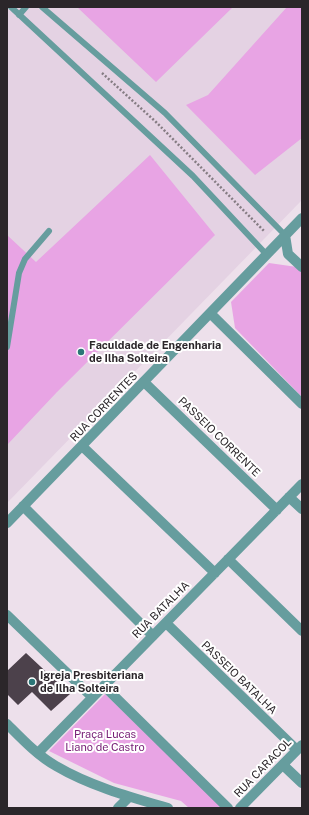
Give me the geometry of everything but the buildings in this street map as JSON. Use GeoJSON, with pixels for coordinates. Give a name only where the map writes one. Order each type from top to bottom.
{"type":"FeatureCollection","features":[{"type":"Feature","properties":{"kind":"street","name":"RUA CORRENTES"},"geometry":{"type":"LineString","coordinates":[[7,523],[211,314],[302,218]]}},
{"type":"Feature","properties":{"kind":"street"},"geometry":{"type":"LineString","coordinates":[[285,235],[288,254],[302,267]]}},
{"type":"Feature","properties":{"kind":"street"},"geometry":{"type":"LineString","coordinates":[[267,255],[288,254]]}},
{"type":"Feature","properties":{"kind":"street"},"geometry":{"type":"LineString","coordinates":[[211,314],[302,404]]}},
{"type":"Feature","properties":{"kind":"street","name":"PASSEIO CORRENTE"},"geometry":{"type":"LineString","coordinates":[[144,382],[277,510]]}},
{"type":"Feature","properties":{"kind":"street"},"geometry":{"type":"LineString","coordinates":[[82,446],[215,573]]}},
{"type":"Feature","properties":{"kind":"street","name":"RUA BATALHA"},"geometry":{"type":"LineString","coordinates":[[38,753],[302,484]]}},
{"type":"Feature","properties":{"kind":"street"},"geometry":{"type":"LineString","coordinates":[[289,497],[302,509]]}},
{"type":"Feature","properties":{"kind":"street"},"geometry":{"type":"LineString","coordinates":[[23,506],[153,636]]}},
{"type":"Feature","properties":{"kind":"street"},"geometry":{"type":"LineString","coordinates":[[228,559],[302,631]]}},
{"type":"Feature","properties":{"kind":"street"},"geometry":{"type":"LineString","coordinates":[[7,615],[92,697]]}},
{"type":"Feature","properties":{"kind":"street","name":"PASSEIO BATALHA"},"geometry":{"type":"LineString","coordinates":[[166,623],[299,748]]}},
{"type":"Feature","properties":{"kind":"street"},"geometry":{"type":"LineString","coordinates":[[104,686],[228,808]]}},
{"type":"Feature","properties":{"kind":"street"},"geometry":{"type":"LineString","coordinates":[[7,724],[38,753],[55,766],[79,778],[129,797],[168,808]]}},
{"type":"Feature","properties":{"kind":"street","name":"RUA CARACOL"},"geometry":{"type":"LineString","coordinates":[[240,808],[299,748]]}},
{"type":"Feature","properties":{"kind":"street"},"geometry":{"type":"LineString","coordinates":[[283,764],[302,783]]}},
{"type":"Feature","properties":{"kind":"street"},"geometry":{"type":"LineString","coordinates":[[118,808],[129,797]]}},
{"type":"Feature","properties":{"kind":"lane"},"geometry":{"type":"LineString","coordinates":[[11,7],[193,176],[267,255]]}},
{"type":"Feature","properties":{"kind":"lane"},"geometry":{"type":"LineString","coordinates":[[19,15],[26,7]]}},
{"type":"Feature","properties":{"kind":"lane"},"geometry":{"type":"LineString","coordinates":[[42,7],[165,113],[285,235]]}},
{"type":"Feature","properties":{"kind":"lane"},"geometry":{"type":"LineString","coordinates":[[7,347],[18,273],[25,259],[49,231]]}},
{"type":"Feature","properties":{"kind":"path"},"geometry":{"type":"LineString","coordinates":[[99,70],[156,122],[265,232]]}},
{"type":"Feature","properties":{"kind":"shaded area","name":"Faculdade de Engenharia de Ilha Solteira"},"geometry":{"type":"Polygon","coordinates":[[[7,7],[302,7],[302,200],[7,503],[7,7]]]}},
{"type":"Feature","properties":{"kind":"green space"},"geometry":{"type":"Polygon","coordinates":[[[77,7],[233,7],[156,82],[77,7]]]}},
{"type":"Feature","properties":{"kind":"green space"},"geometry":{"type":"Polygon","coordinates":[[[287,7],[302,7],[302,138],[255,175],[186,105],[208,95],[287,7]]]}},
{"type":"Feature","properties":{"kind":"green space"},"geometry":{"type":"Polygon","coordinates":[[[150,155],[215,235],[57,392],[7,445],[7,235],[36,262],[150,155]]]}},
{"type":"Feature","properties":{"kind":"green space"},"geometry":{"type":"Polygon","coordinates":[[[269,263],[297,267],[302,271],[302,397],[235,328],[231,302],[269,263]]]}},
{"type":"Feature","properties":{"kind":"green space","name":"Praça Lucas Liano de Castro"},"geometry":{"type":"Polygon","coordinates":[[[105,694],[223,808],[189,808],[181,801],[114,783],[49,751],[105,694]]]}},
{"type":"Feature","properties":{"kind":"place","name":"Faculdade de Engenharia de Ilha Solteira"},"geometry":{"type":"Point","coordinates":[81,352]}},
{"type":"Feature","properties":{"kind":"place","name":"Igreja Presbiteriana de Ilha Solteira"},"geometry":{"type":"Point","coordinates":[32,682]}}]}
